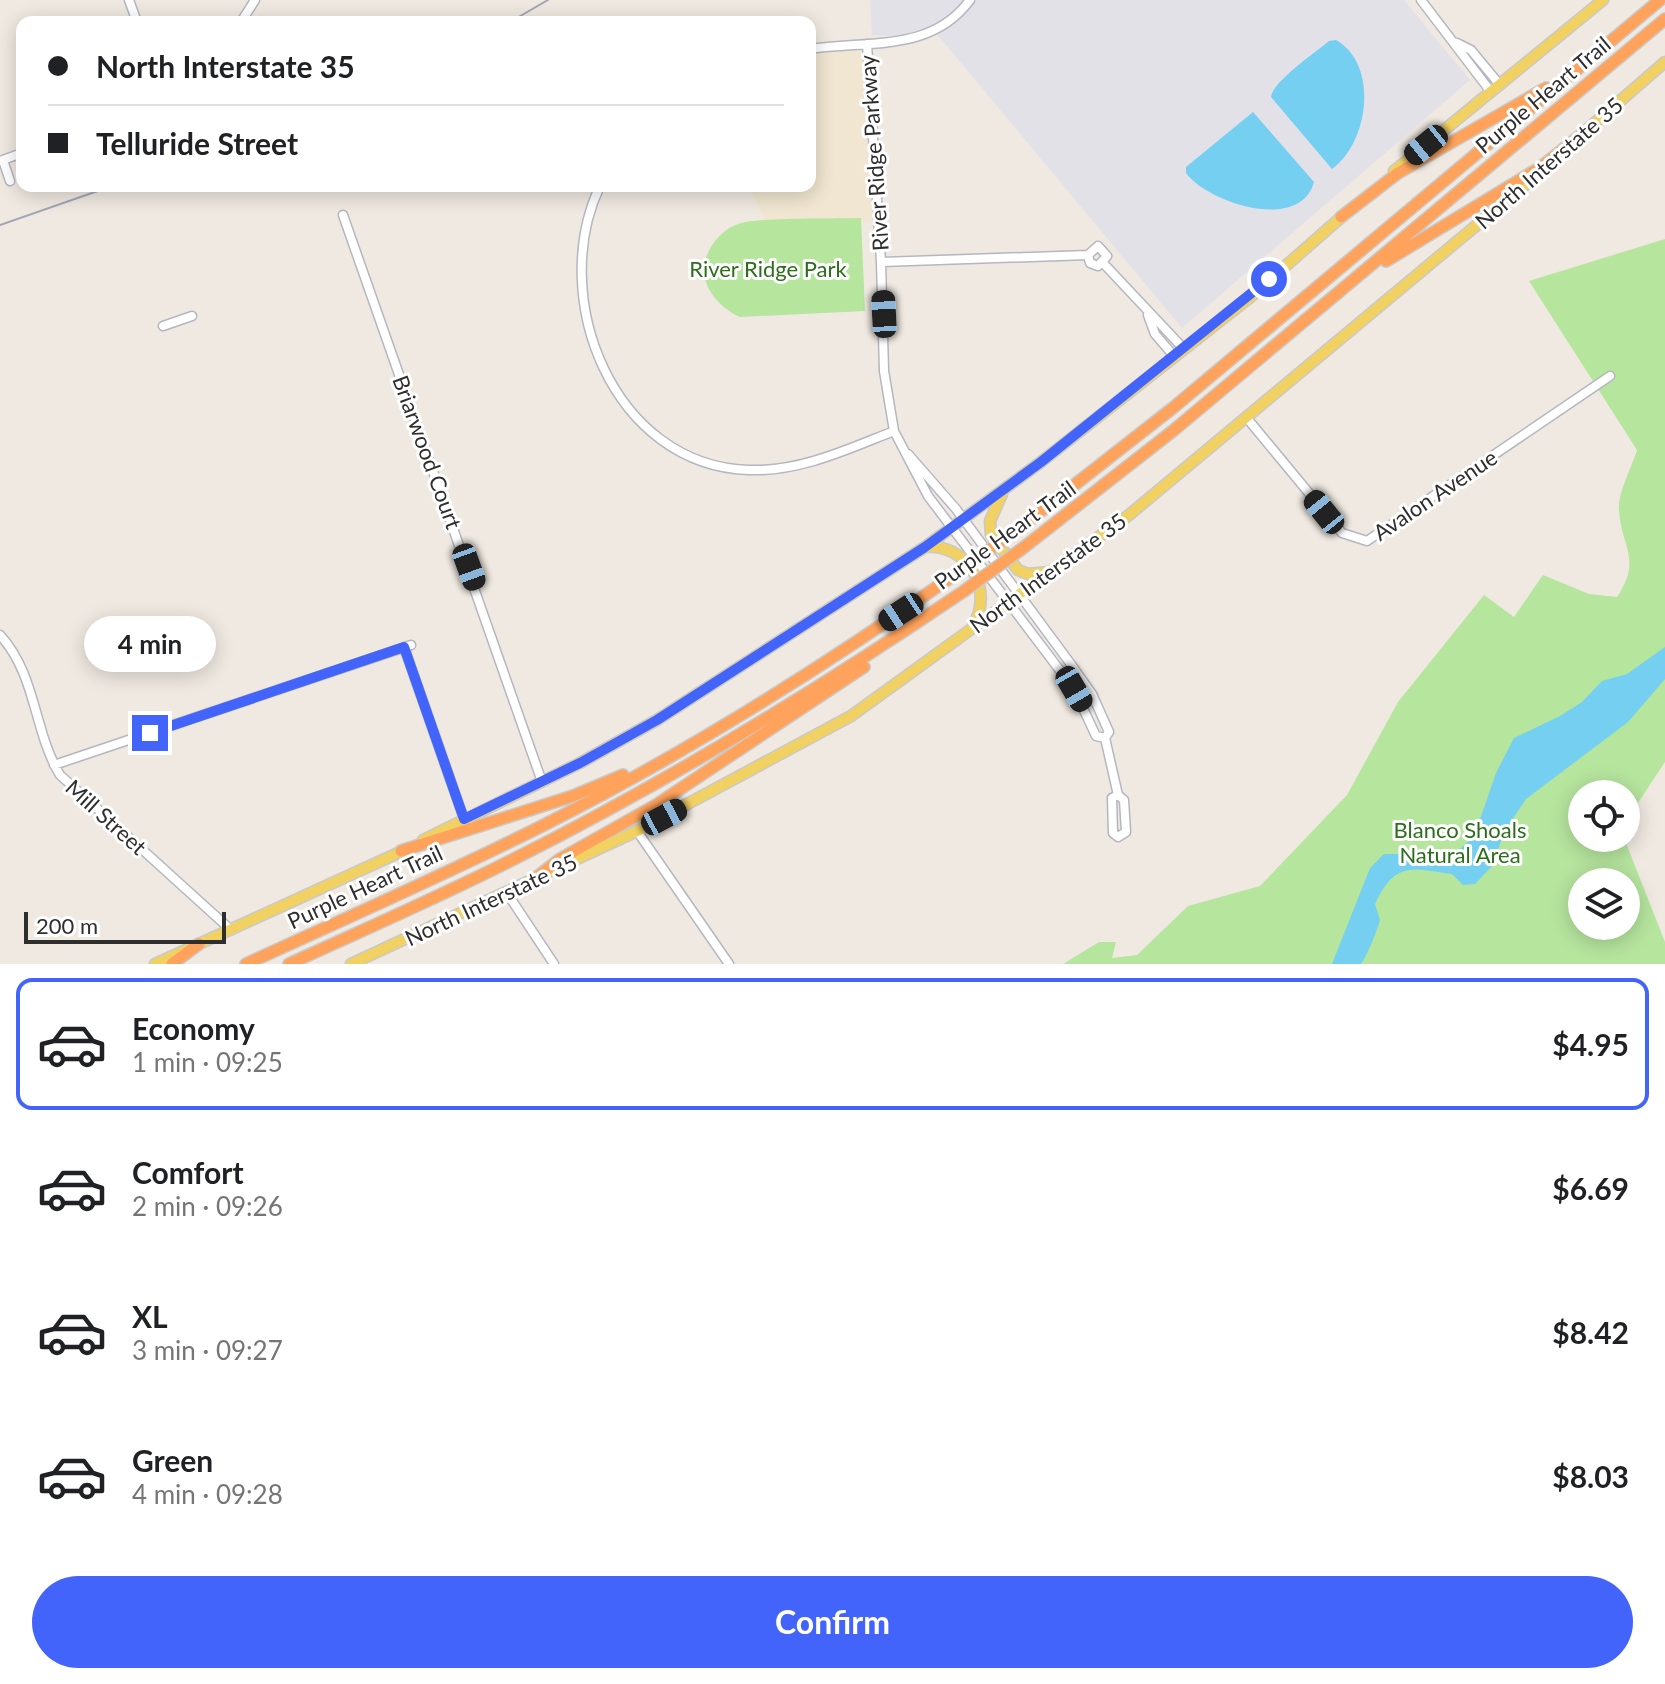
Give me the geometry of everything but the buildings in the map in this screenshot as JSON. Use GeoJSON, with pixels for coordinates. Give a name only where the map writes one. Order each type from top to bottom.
{"type":"FeatureCollection","features":[{"type":"Feature","properties":{"kind":"highway","name":"Purple Heart Trail"},"geometry":{"type":"LineString","coordinates":[[246,964],[540,827],[675,752],[826,662],[954,575],[1013,533],[1174,407],[1660,0]]}},
{"type":"Feature","properties":{"kind":"highway","name":"Purple Heart Trail"},"geometry":{"type":"LineString","coordinates":[[289,964],[509,862],[656,784],[818,688],[964,591],[1121,473],[1665,19]]}},
{"type":"Feature","properties":{"kind":"highway"},"geometry":{"type":"LineString","coordinates":[[1341,217],[1398,173],[1571,74]]}},
{"type":"Feature","properties":{"kind":"highway"},"geometry":{"type":"LineString","coordinates":[[1352,282],[1541,167],[1586,131]]}},
{"type":"Feature","properties":{"kind":"highway"},"geometry":{"type":"LineString","coordinates":[[532,881],[560,859],[656,805],[769,732],[897,644],[964,591]]}},
{"type":"Feature","properties":{"kind":"highway"},"geometry":{"type":"LineString","coordinates":[[401,851],[573,796],[675,752]]}},
{"type":"Feature","properties":{"kind":"highway"},"geometry":{"type":"LineString","coordinates":[[172,964],[199,944]]}},
{"type":"Feature","properties":{"kind":"main road"},"geometry":{"type":"LineString","coordinates":[[155,964],[401,851],[541,779],[580,763],[657,720],[925,547],[1005,489],[1248,299],[1341,217],[1603,0]]}},
{"type":"Feature","properties":{"kind":"main road","name":"North Interstate 35"},"geometry":{"type":"LineString","coordinates":[[351,964],[637,831],[851,716],[1060,568],[1246,417],[1665,62]]}},
{"type":"Feature","properties":{"kind":"main road"},"geometry":{"type":"LineString","coordinates":[[1005,489],[990,521],[991,535],[1018,570],[1039,575],[1060,568]]}},
{"type":"Feature","properties":{"kind":"main road"},"geometry":{"type":"LineString","coordinates":[[925,547],[937,546],[957,554],[981,585],[981,610],[969,631]]}},
{"type":"Feature","properties":{"kind":"street"},"geometry":{"type":"LineString","coordinates":[[816,48],[924,37],[960,14],[970,0]]}},
{"type":"Feature","properties":{"kind":"street"},"geometry":{"type":"LineString","coordinates":[[1421,0],[1456,42],[1471,50],[1496,89]]}},
{"type":"Feature","properties":{"kind":"street","name":"River Ridge Parkway"},"geometry":{"type":"LineString","coordinates":[[867,44],[881,262],[884,371],[894,431],[928,496],[1074,689],[1096,736],[1105,738]]}},
{"type":"Feature","properties":{"kind":"street"},"geometry":{"type":"LineString","coordinates":[[2,160],[10,181]]}},
{"type":"Feature","properties":{"kind":"street"},"geometry":{"type":"LineString","coordinates":[[597,192],[585,221],[580,299],[601,361],[632,413],[653,434],[702,461],[761,470],[803,464],[894,431]]}},
{"type":"Feature","properties":{"kind":"street","name":"Briarwood Court"},"geometry":{"type":"LineString","coordinates":[[343,215],[541,779]]}},
{"type":"Feature","properties":{"kind":"street"},"geometry":{"type":"LineString","coordinates":[[881,262],[1088,255],[1095,247],[1103,248],[1107,256],[1104,264]]}},
{"type":"Feature","properties":{"kind":"street"},"geometry":{"type":"LineString","coordinates":[[1088,255],[1093,265],[1104,264]]}},
{"type":"Feature","properties":{"kind":"street"},"geometry":{"type":"LineString","coordinates":[[1104,264],[1178,352]]}},
{"type":"Feature","properties":{"kind":"street"},"geometry":{"type":"LineString","coordinates":[[163,326],[192,316]]}},
{"type":"Feature","properties":{"kind":"street","name":"Avalon Avenue"},"geometry":{"type":"LineString","coordinates":[[1246,417],[1342,533],[1367,541],[1610,376]]}},
{"type":"Feature","properties":{"kind":"street","name":"River Ridge Parkway"},"geometry":{"type":"LineString","coordinates":[[905,451],[963,520],[1092,694],[1109,732],[1105,738],[1118,795]]}},
{"type":"Feature","properties":{"kind":"street","name":"Mill Street"},"geometry":{"type":"LineString","coordinates":[[0,635],[19,660],[29,683],[54,765],[69,784],[231,930]]}},
{"type":"Feature","properties":{"kind":"street"},"geometry":{"type":"LineString","coordinates":[[54,765],[407,646],[464,819]]}},
{"type":"Feature","properties":{"kind":"street"},"geometry":{"type":"LineString","coordinates":[[637,831],[729,964]]}},
{"type":"Feature","properties":{"kind":"street"},"geometry":{"type":"LineString","coordinates":[[507,893],[554,964]]}},
{"type":"Feature","properties":{"kind":"shaded area"},"geometry":{"type":"Polygon","coordinates":[[[870,0],[1404,0],[1470,80],[1182,328],[931,27],[895,36],[872,35],[870,0]]]}},
{"type":"Feature","properties":{"kind":"shaded area"},"geometry":{"type":"Polygon","coordinates":[[[857,50],[865,57],[876,221],[767,225],[752,192],[816,192],[816,53],[857,50]]]}},
{"type":"Feature","properties":{"kind":"green space","name":"River Ridge Park"},"geometry":{"type":"Polygon","coordinates":[[[861,218],[865,311],[740,317],[727,310],[711,293],[705,279],[706,256],[714,243],[731,227],[762,220],[861,218]]]}},
{"type":"Feature","properties":{"kind":"green space","name":"Blanco Shoals Natural Area"},"geometry":{"type":"Polygon","coordinates":[[[1665,239],[1665,762],[1640,800],[1640,780],[1568,780],[1568,852],[1630,852],[1636,868],[1568,868],[1568,940],[1640,940],[1640,879],[1665,942],[1665,964],[1063,964],[1099,942],[1116,942],[1112,958],[1137,955],[1188,906],[1260,886],[1347,795],[1398,702],[1484,595],[1514,617],[1543,575],[1589,594],[1617,597],[1629,563],[1619,504],[1637,450],[1529,281],[1665,239]]]}},
{"type":"Feature","properties":{"kind":"water"},"geometry":{"type":"Polygon","coordinates":[[[1336,40],[1350,52],[1359,67],[1364,85],[1364,104],[1354,142],[1332,169],[1271,97],[1279,83],[1296,67],[1329,41],[1336,40]]]}},
{"type":"Feature","properties":{"kind":"water"},"geometry":{"type":"Polygon","coordinates":[[[1253,112],[1314,182],[1305,197],[1291,206],[1253,208],[1232,202],[1197,184],[1186,173],[1186,167],[1253,112]]]}},
{"type":"Feature","properties":{"kind":"water"},"geometry":{"type":"Polygon","coordinates":[[[1665,647],[1665,679],[1628,722],[1526,799],[1504,832],[1493,865],[1475,884],[1463,885],[1452,874],[1425,870],[1397,874],[1382,890],[1375,904],[1380,920],[1361,964],[1332,964],[1370,868],[1384,854],[1454,854],[1469,841],[1478,825],[1496,773],[1514,738],[1560,716],[1582,702],[1602,681],[1627,674],[1665,647]]]}},
{"type":"Feature","properties":{"kind":"railway"},"geometry":{"type":"LineString","coordinates":[[520,16],[548,0]]}},
{"type":"Feature","properties":{"kind":"railway"},"geometry":{"type":"LineString","coordinates":[[0,225],[95,192]]}},
{"type":"Feature","properties":{"kind":"route"},"geometry":{"type":"LineString","coordinates":[[150,733],[404,647],[464,819],[541,779],[580,763],[657,720],[925,547],[1041,462],[1173,355],[1248,299],[1269,279]]}}]}
